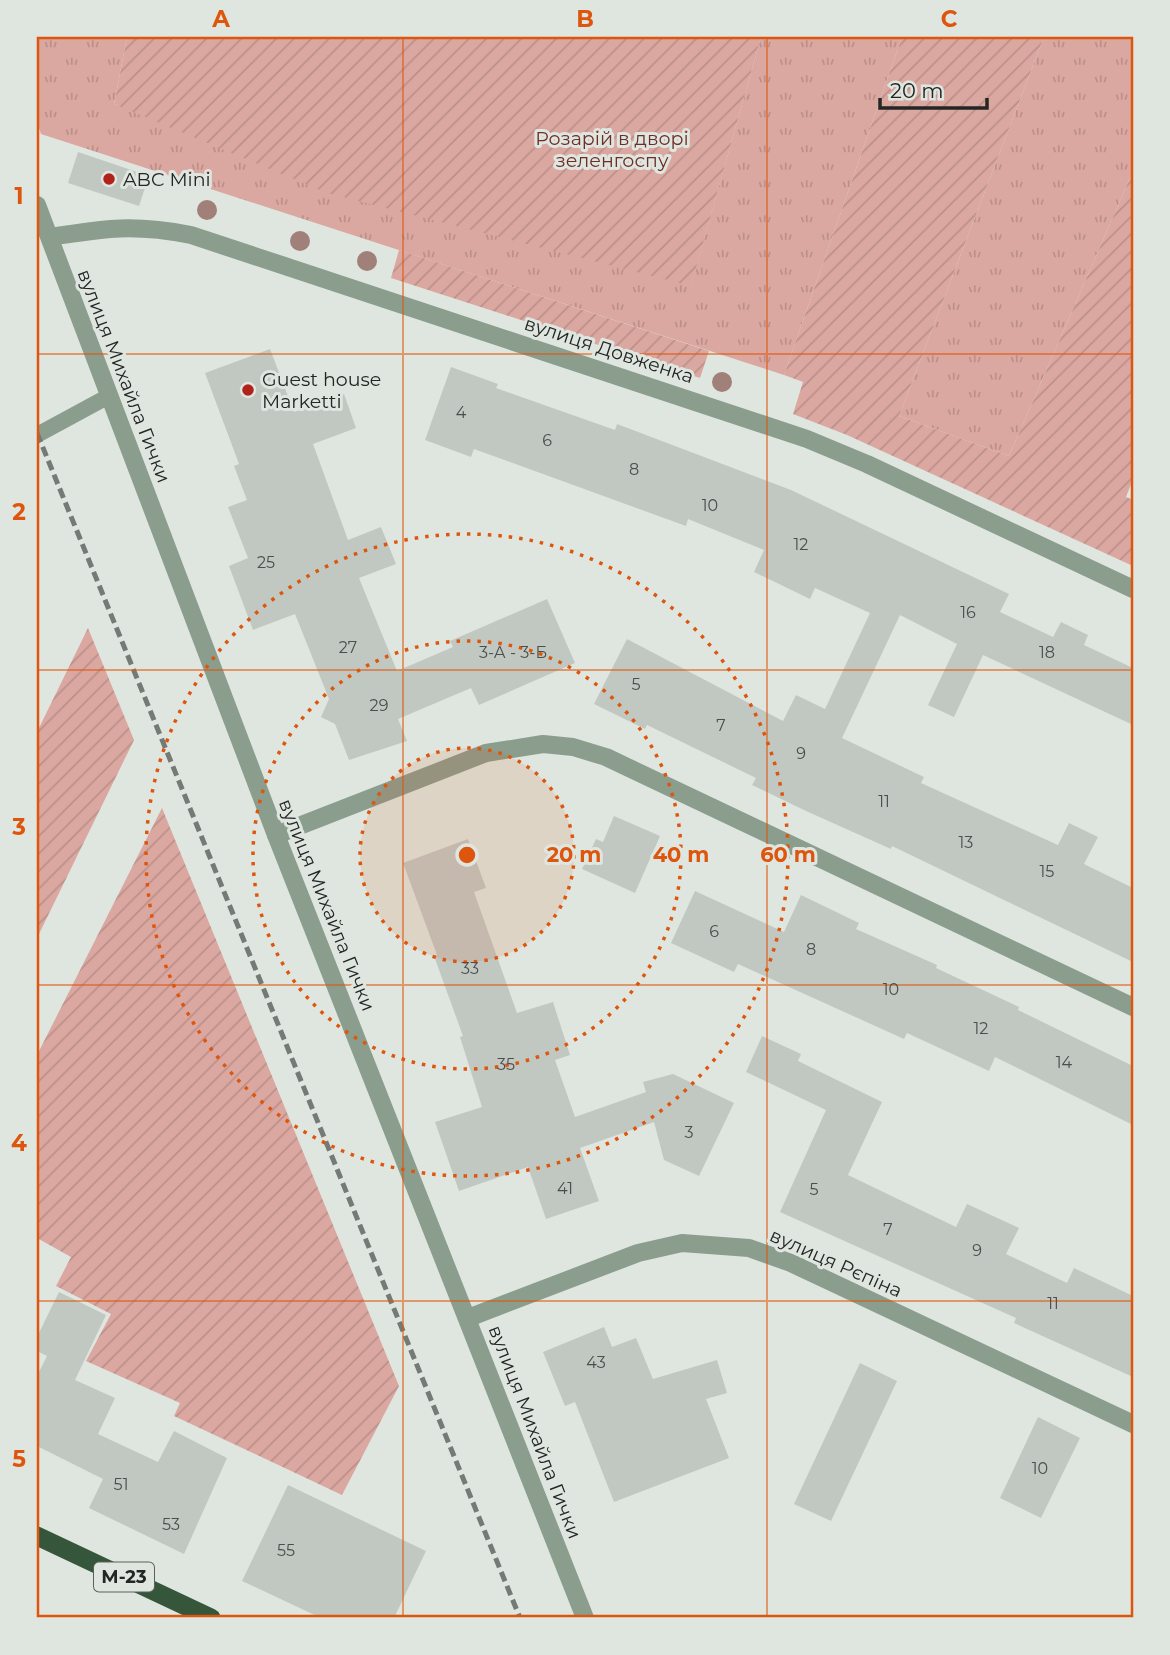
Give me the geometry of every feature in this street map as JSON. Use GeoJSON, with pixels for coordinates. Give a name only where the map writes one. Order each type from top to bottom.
{"type":"FeatureCollection","features":[{"type":"Feature","properties":{"kind":"highway","name":"М-23"},"geometry":{"type":"LineString","coordinates":[[37,1536],[211,1618]]}},
{"type":"Feature","properties":{"kind":"street","name":"вулиця Михайла Гички"},"geometry":{"type":"LineString","coordinates":[[37,205],[276,835],[585,1618]]}},
{"type":"Feature","properties":{"kind":"street","name":"вулиця Довженка"},"geometry":{"type":"LineString","coordinates":[[50,237],[116,226],[154,228],[205,239],[782,430],[867,464],[1133,589]]}},
{"type":"Feature","properties":{"kind":"street"},"geometry":{"type":"LineString","coordinates":[[276,835],[486,753],[542,744],[573,747],[606,757],[1133,1007]]}},
{"type":"Feature","properties":{"kind":"street","name":"вулиця Рєпіна"},"geometry":{"type":"LineString","coordinates":[[468,1318],[638,1253],[682,1243],[749,1248],[791,1263],[1133,1424]]}},
{"type":"Feature","properties":{"kind":"lane"},"geometry":{"type":"LineString","coordinates":[[37,435],[110,396]]}},
{"type":"Feature","properties":{"kind":"green space"},"geometry":{"type":"Polygon","coordinates":[[[37,37],[127,37],[114,104],[691,285],[761,37],[902,37],[784,375],[41,134],[37,122],[37,37]]]}},
{"type":"Feature","properties":{"kind":"green space","name":"Розарій в дворі зеленгоспу"},"geometry":{"type":"Polygon","coordinates":[[[127,37],[761,37],[691,286],[327,193],[114,104],[127,37]]]}},
{"type":"Feature","properties":{"kind":"green space"},"geometry":{"type":"Polygon","coordinates":[[[902,37],[1044,37],[899,416],[1009,456],[1133,171],[1133,479],[1126,497],[1133,500],[1133,566],[847,435],[793,414],[803,382],[784,375],[902,37]]]}},
{"type":"Feature","properties":{"kind":"green space"},"geometry":{"type":"Polygon","coordinates":[[[1044,37],[1133,37],[1133,171],[1009,456],[899,416],[1044,37]]]}},
{"type":"Feature","properties":{"kind":"green space"},"geometry":{"type":"Polygon","coordinates":[[[399,250],[709,351],[700,378],[391,278],[399,250]]]}},
{"type":"Feature","properties":{"kind":"green space"},"geometry":{"type":"Polygon","coordinates":[[[88,628],[134,740],[37,938],[37,732],[88,628]]]}},
{"type":"Feature","properties":{"kind":"green space"},"geometry":{"type":"Polygon","coordinates":[[[162,808],[399,1386],[342,1495],[174,1416],[180,1403],[86,1361],[111,1314],[56,1286],[71,1257],[37,1238],[37,1055],[162,808]]]}},
{"type":"Feature","properties":{"kind":"building","name":"ABC Mini"},"geometry":{"type":"Polygon","coordinates":[[[78,152],[149,176],[139,206],[68,183],[78,152]]]}},
{"type":"Feature","properties":{"kind":"building"},"geometry":{"type":"Polygon","coordinates":[[[270,349],[294,412],[344,394],[356,428],[313,444],[348,540],[381,527],[396,564],[359,578],[397,671],[453,647],[450,641],[547,599],[575,663],[479,705],[471,688],[398,719],[407,741],[349,760],[335,724],[321,717],[329,699],[295,614],[253,630],[229,566],[248,558],[228,507],[247,500],[234,466],[239,464],[205,373],[270,349]]]}},
{"type":"Feature","properties":{"kind":"building"},"geometry":{"type":"Polygon","coordinates":[[[451,367],[498,384],[496,388],[615,430],[617,424],[791,490],[1009,594],[1000,612],[1053,637],[1061,622],[1088,635],[1084,645],[1133,668],[1133,725],[983,655],[954,717],[928,705],[957,644],[900,615],[842,738],[924,777],[921,783],[1058,845],[1069,823],[1098,837],[1084,864],[1133,888],[1133,962],[892,846],[891,849],[806,811],[752,785],[756,778],[647,725],[645,729],[594,704],[627,639],[783,721],[796,695],[825,709],[870,613],[815,588],[810,599],[754,572],[764,550],[688,519],[686,526],[474,449],[471,457],[425,440],[451,367]]]}},
{"type":"Feature","properties":{"kind":"building"},"geometry":{"type":"Polygon","coordinates":[[[614,816],[660,836],[635,893],[582,869],[596,839],[603,842],[614,816]]]}},
{"type":"Feature","properties":{"kind":"building"},"geometry":{"type":"Polygon","coordinates":[[[468,839],[486,888],[474,892],[517,1013],[553,1002],[570,1055],[555,1060],[575,1117],[646,1092],[643,1082],[673,1074],[734,1103],[699,1176],[664,1160],[654,1122],[580,1148],[599,1201],[546,1219],[528,1167],[459,1191],[435,1122],[482,1107],[460,1037],[463,1036],[434,956],[437,955],[403,863],[468,839]]]}},
{"type":"Feature","properties":{"kind":"building"},"geometry":{"type":"Polygon","coordinates":[[[695,891],[784,932],[801,895],[859,923],[856,929],[937,965],[936,968],[1133,1066],[1133,1125],[995,1057],[989,1071],[907,1033],[904,1039],[738,964],[734,972],[671,943],[695,891]]]}},
{"type":"Feature","properties":{"kind":"building"},"geometry":{"type":"Polygon","coordinates":[[[762,1036],[801,1054],[798,1061],[882,1102],[848,1175],[956,1227],[967,1204],[1019,1228],[1006,1254],[1067,1283],[1074,1268],[1133,1296],[1133,1377],[1014,1323],[1016,1318],[780,1212],[826,1110],[746,1072],[762,1036]]]}},
{"type":"Feature","properties":{"kind":"building"},"geometry":{"type":"Polygon","coordinates":[[[59,1292],[106,1315],[75,1380],[115,1398],[98,1434],[158,1462],[174,1431],[227,1458],[184,1554],[89,1508],[103,1479],[37,1446],[37,1376],[47,1356],[37,1351],[37,1337],[59,1292]]]}},
{"type":"Feature","properties":{"kind":"building"},"geometry":{"type":"Polygon","coordinates":[[[604,1327],[612,1347],[636,1338],[653,1379],[717,1360],[727,1393],[706,1399],[729,1458],[614,1502],[575,1402],[565,1406],[543,1352],[604,1327]]]}},
{"type":"Feature","properties":{"kind":"building"},"geometry":{"type":"Polygon","coordinates":[[[860,1363],[897,1381],[831,1521],[794,1504],[860,1363]]]}},
{"type":"Feature","properties":{"kind":"building"},"geometry":{"type":"Polygon","coordinates":[[[1038,1417],[1080,1438],[1041,1518],[1000,1498],[1038,1417]]]}},
{"type":"Feature","properties":{"kind":"building"},"geometry":{"type":"Polygon","coordinates":[[[288,1485],[426,1551],[394,1618],[321,1618],[242,1581],[288,1485]]]}},
{"type":"Feature","properties":{"kind":"railway"},"geometry":{"type":"LineString","coordinates":[[37,433],[520,1618]]}},
{"type":"Feature","properties":{"kind":"place","name":"ABC Mini"},"geometry":{"type":"Point","coordinates":[109,179]}},
{"type":"Feature","properties":{"kind":"place","name":"Guest house Marketti"},"geometry":{"type":"Point","coordinates":[248,390]}}]}
